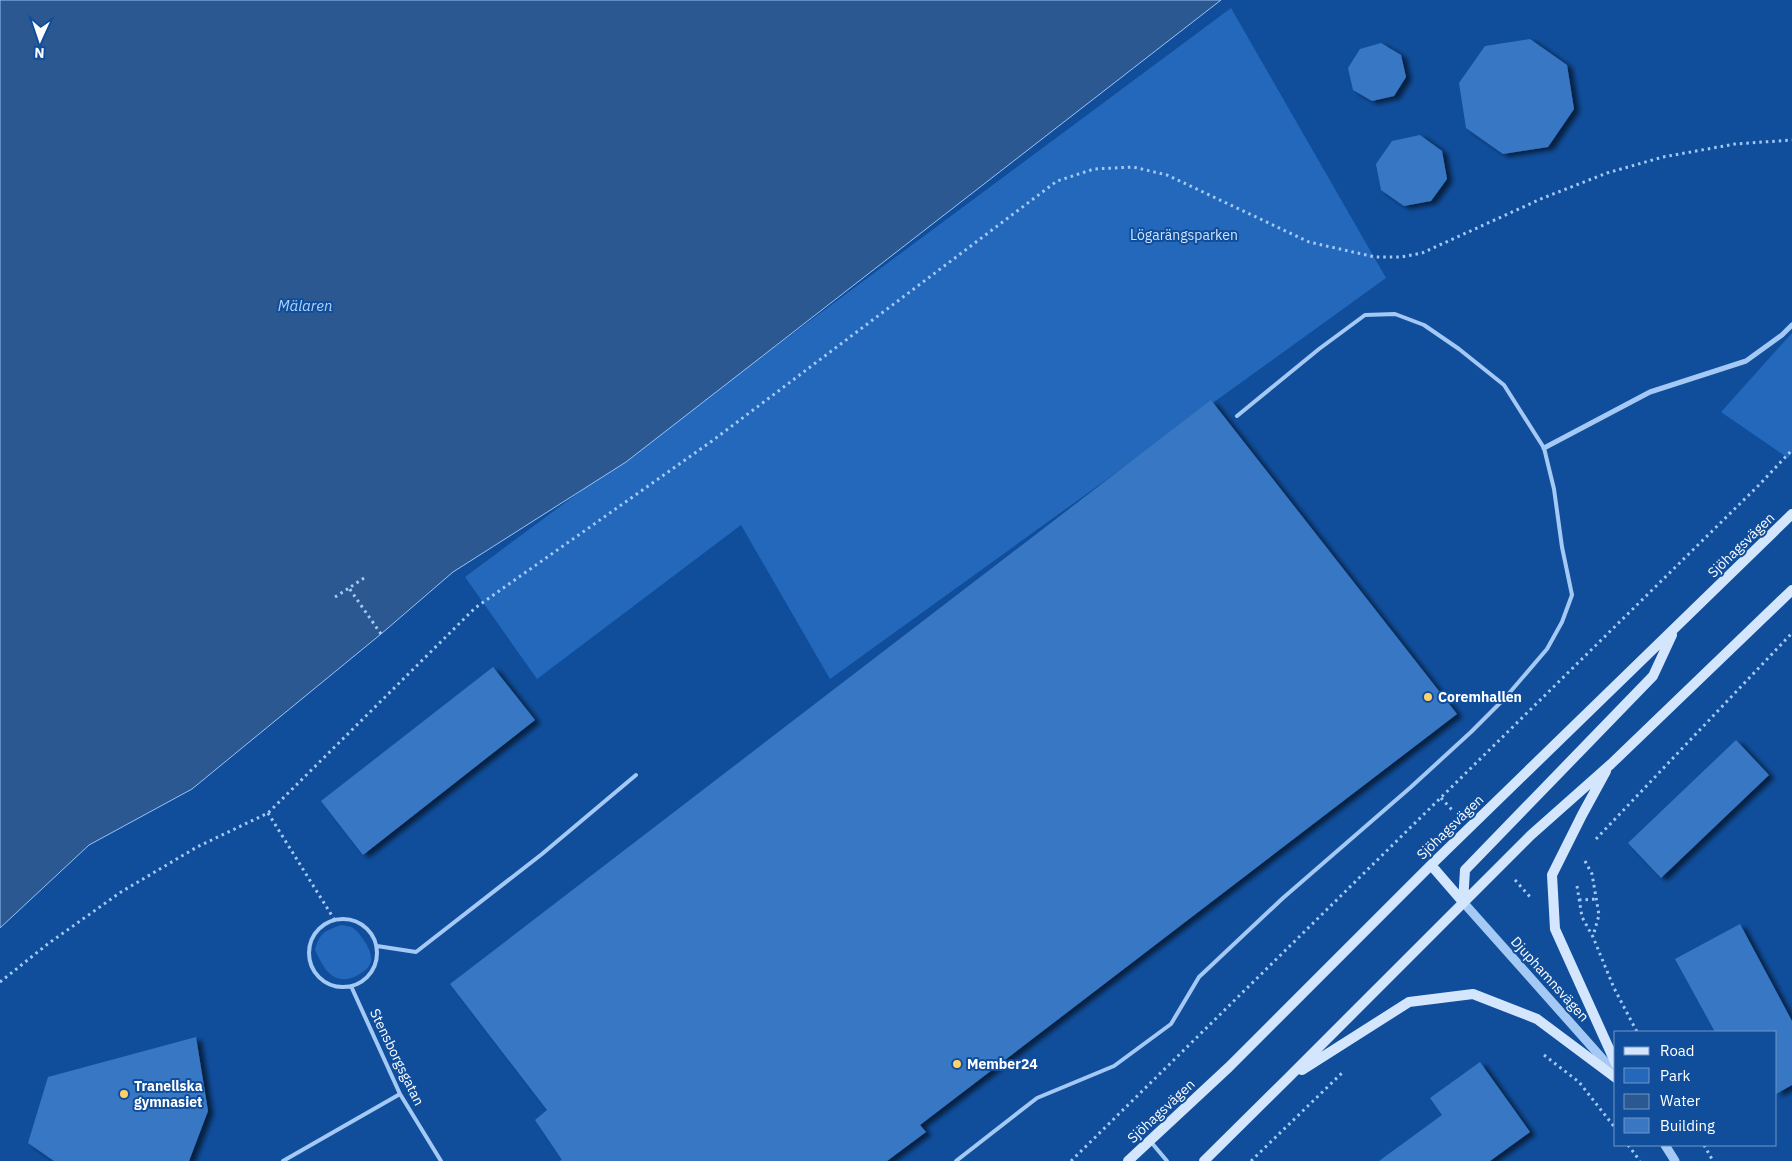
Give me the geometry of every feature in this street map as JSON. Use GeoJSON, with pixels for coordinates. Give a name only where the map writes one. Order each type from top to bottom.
{"type":"FeatureCollection","features":[{"type":"Feature","properties":{"kind":"main road","name":"Sjöhagsvägen"},"geometry":{"type":"LineString","coordinates":[[1128,1161],[1229,1067],[1431,865],[1792,514]]}},
{"type":"Feature","properties":{"kind":"main road"},"geometry":{"type":"LineString","coordinates":[[1204,1161],[1531,835],[1611,764],[1792,590]]}},
{"type":"Feature","properties":{"kind":"main road"},"geometry":{"type":"LineString","coordinates":[[1463,902],[1465,870],[1653,676],[1675,628]]}},
{"type":"Feature","properties":{"kind":"main road"},"geometry":{"type":"LineString","coordinates":[[1611,764],[1582,815],[1552,875],[1555,929],[1614,1060]]}},
{"type":"Feature","properties":{"kind":"main road"},"geometry":{"type":"LineString","coordinates":[[1431,865],[1463,902]]}},
{"type":"Feature","properties":{"kind":"main road"},"geometry":{"type":"LineString","coordinates":[[1286,1080],[1409,1002],[1472,994],[1538,1019],[1614,1075]]}},
{"type":"Feature","properties":{"kind":"street"},"geometry":{"type":"LineString","coordinates":[[1544,448],[1650,392],[1746,361],[1792,326]]}},
{"type":"Feature","properties":{"kind":"street","name":"Djuphamnsvägen"},"geometry":{"type":"LineString","coordinates":[[1463,902],[1614,1074]]}},
{"type":"Feature","properties":{"kind":"street"},"geometry":{"type":"LineString","coordinates":[[1665,1146],[1675,1161]]}},
{"type":"Feature","properties":{"kind":"lane"},"geometry":{"type":"LineString","coordinates":[[956,1161],[1037,1098],[1114,1066],[1171,1024],[1199,977],[1283,898],[1411,787],[1505,698],[1547,649],[1562,622],[1572,595],[1562,547],[1554,489],[1544,448],[1504,385],[1459,349],[1424,325],[1395,314],[1365,316],[1320,349],[1237,416]]}},
{"type":"Feature","properties":{"kind":"lane"},"geometry":{"type":"LineString","coordinates":[[377,946],[416,952],[542,854],[636,776]]}},
{"type":"Feature","properties":{"kind":"lane"},"geometry":{"type":"LineString","coordinates":[[345,918],[356,921],[366,927],[373,935],[377,946],[377,957],[369,975],[361,982],[351,986],[340,987],[330,985],[320,979],[313,971],[309,961],[308,950],[310,940],[316,930],[324,923],[334,919],[345,918]]}},
{"type":"Feature","properties":{"kind":"lane","name":"Stensborgsgatan"},"geometry":{"type":"LineString","coordinates":[[351,986],[400,1094],[441,1161]]}},
{"type":"Feature","properties":{"kind":"lane"},"geometry":{"type":"LineString","coordinates":[[283,1161],[400,1094]]}},
{"type":"Feature","properties":{"kind":"lane"},"geometry":{"type":"LineString","coordinates":[[1150,1140],[1168,1161]]}},
{"type":"Feature","properties":{"kind":"path"},"geometry":{"type":"LineString","coordinates":[[0,982],[49,943],[121,892],[197,847],[268,813],[475,608],[712,441],[1057,181],[1094,169],[1133,167],[1166,175],[1309,242],[1375,257],[1401,257],[1422,253],[1543,198],[1606,174],[1663,158],[1726,146],[1792,140]]}},
{"type":"Feature","properties":{"kind":"path"},"geometry":{"type":"LineString","coordinates":[[1071,1161],[1738,506],[1792,450]]}},
{"type":"Feature","properties":{"kind":"path"},"geometry":{"type":"LineString","coordinates":[[335,598],[364,578]]}},
{"type":"Feature","properties":{"kind":"path"},"geometry":{"type":"LineString","coordinates":[[350,588],[382,634]]}},
{"type":"Feature","properties":{"kind":"path"},"geometry":{"type":"LineString","coordinates":[[1595,841],[1792,633]]}},
{"type":"Feature","properties":{"kind":"path"},"geometry":{"type":"LineString","coordinates":[[268,813],[334,919]]}},
{"type":"Feature","properties":{"kind":"path"},"geometry":{"type":"LineString","coordinates":[[1581,855],[1592,874],[1597,899],[1599,915],[1593,937]]}},
{"type":"Feature","properties":{"kind":"path"},"geometry":{"type":"LineString","coordinates":[[1597,899],[1579,900],[1582,917],[1593,937],[1614,988],[1636,1031]]}},
{"type":"Feature","properties":{"kind":"path"},"geometry":{"type":"LineString","coordinates":[[1540,1052],[1579,1082],[1614,1127]]}},
{"type":"Feature","properties":{"kind":"path"},"geometry":{"type":"LineString","coordinates":[[1251,1161],[1349,1066]]}},
{"type":"Feature","properties":{"kind":"path"},"geometry":{"type":"LineString","coordinates":[[1629,1146],[1640,1161]]}},
{"type":"Feature","properties":{"kind":"path"},"geometry":{"type":"LineString","coordinates":[[1705,1146],[1713,1161]]}},
{"type":"Feature","properties":{"kind":"green space","name":"Lögarängsparken"},"geometry":{"type":"Polygon","coordinates":[[[1231,8],[1386,278],[830,679],[741,525],[537,679],[465,577],[1231,8]]]}},
{"type":"Feature","properties":{"kind":"green space"},"geometry":{"type":"Polygon","coordinates":[[[1792,333],[1792,453],[1788,458],[1721,412],[1792,333]]]}},
{"type":"Feature","properties":{"kind":"green space"},"geometry":{"type":"Polygon","coordinates":[[[341,925],[352,927],[363,938],[371,957],[368,968],[358,975],[342,979],[336,978],[326,970],[315,950],[319,939],[324,933],[341,925]]]}},
{"type":"Feature","properties":{"kind":"water","name":"Mälaren"},"geometry":{"type":"Polygon","coordinates":[[[0,0],[1221,0],[626,462],[453,572],[381,634],[192,789],[89,845],[0,928],[0,0]]]}},
{"type":"Feature","properties":{"kind":"building"},"geometry":{"type":"Polygon","coordinates":[[[1530,39],[1567,65],[1574,109],[1548,147],[1503,154],[1466,128],[1459,83],[1485,46],[1530,39]]]}},
{"type":"Feature","properties":{"kind":"building"},"geometry":{"type":"Polygon","coordinates":[[[1381,43],[1401,55],[1406,77],[1394,96],[1372,101],[1353,90],[1348,68],[1360,49],[1381,43]]]}},
{"type":"Feature","properties":{"kind":"building"},"geometry":{"type":"Polygon","coordinates":[[[1420,135],[1442,151],[1447,179],[1431,201],[1404,206],[1381,190],[1376,164],[1392,141],[1420,135]]]}},
{"type":"Feature","properties":{"kind":"building"},"geometry":{"type":"Polygon","coordinates":[[[1211,400],[1457,714],[920,1125],[926,1132],[887,1161],[559,1161],[562,1160],[535,1120],[547,1110],[450,984],[1211,400]]]}},
{"type":"Feature","properties":{"kind":"building"},"geometry":{"type":"Polygon","coordinates":[[[493,667],[535,720],[363,855],[321,801],[493,667]]]}},
{"type":"Feature","properties":{"kind":"building"},"geometry":{"type":"Polygon","coordinates":[[[1736,740],[1769,775],[1661,878],[1628,843],[1736,740]]]}},
{"type":"Feature","properties":{"kind":"building"},"geometry":{"type":"Polygon","coordinates":[[[1740,924],[1792,1021],[1792,1085],[1777,1093],[1777,1031],[1714,1031],[1675,959],[1740,924]]]}},
{"type":"Feature","properties":{"kind":"building","name":"Tranellska gymnasiet"},"geometry":{"type":"Polygon","coordinates":[[[196,1037],[208,1111],[189,1161],[54,1161],[28,1143],[48,1077],[196,1037]]]}},
{"type":"Feature","properties":{"kind":"building"},"geometry":{"type":"Polygon","coordinates":[[[1480,1062],[1530,1132],[1490,1161],[1379,1161],[1442,1115],[1430,1098],[1480,1062]]]}},
{"type":"Feature","properties":{"kind":"place","name":"Coremhallen"},"geometry":{"type":"Point","coordinates":[1428,697]}},
{"type":"Feature","properties":{"kind":"place","name":"Member24"},"geometry":{"type":"Point","coordinates":[957,1064]}},
{"type":"Feature","properties":{"kind":"place","name":"Tranellska gymnasiet"},"geometry":{"type":"Point","coordinates":[124,1094]}}]}
